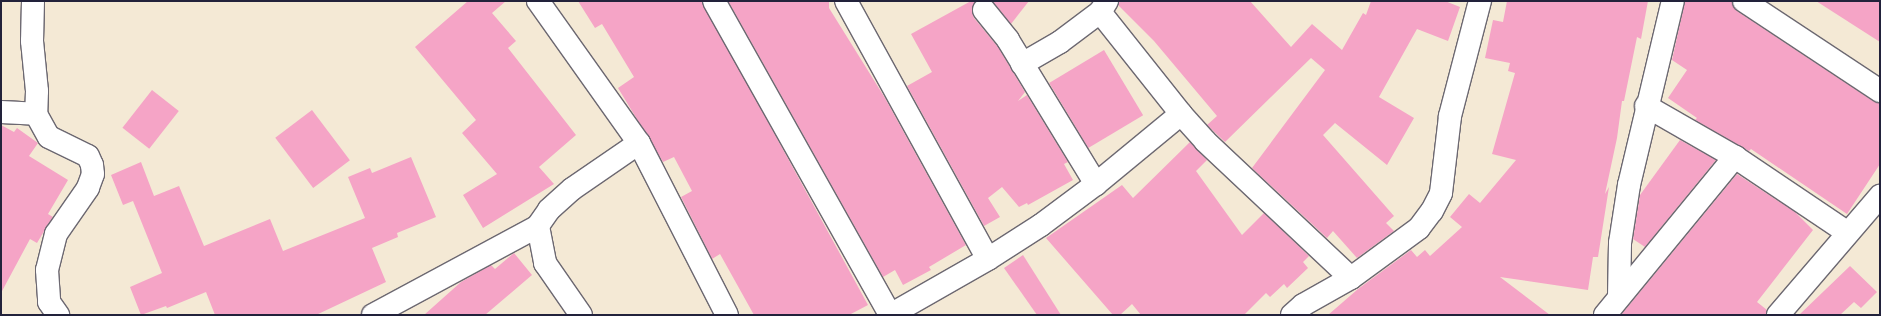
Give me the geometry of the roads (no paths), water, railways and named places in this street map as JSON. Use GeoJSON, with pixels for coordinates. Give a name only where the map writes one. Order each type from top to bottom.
{"type":"FeatureCollection","features":[{"type":"Feature","properties":{"kind":"street"},"geometry":{"type":"LineString","coordinates":[[33,1],[32,41],[36,91],[36,114],[49,137],[88,156],[92,165],[88,188],[56,234],[47,270],[49,302],[58,315]]}},
{"type":"Feature","properties":{"kind":"street"},"geometry":{"type":"LineString","coordinates":[[714,1],[890,315],[988,259],[1041,225],[1096,184],[1181,114]]}},
{"type":"Feature","properties":{"kind":"street"},"geometry":{"type":"LineString","coordinates":[[846,1],[988,259]]}},
{"type":"Feature","properties":{"kind":"street"},"geometry":{"type":"LineString","coordinates":[[1292,315],[1303,305],[1351,278],[1418,228],[1432,212],[1438,199],[1444,171],[1450,116],[1480,1]]}},
{"type":"Feature","properties":{"kind":"street"},"geometry":{"type":"LineString","coordinates":[[1619,296],[1620,243],[1628,184],[1673,1]]}},
{"type":"Feature","properties":{"kind":"street"},"geometry":{"type":"LineString","coordinates":[[1744,1],[1880,91]]}},
{"type":"Feature","properties":{"kind":"street"},"geometry":{"type":"LineString","coordinates":[[545,3],[639,143],[727,315]]}},
{"type":"Feature","properties":{"kind":"street"},"geometry":{"type":"LineString","coordinates":[[1022,64],[1060,42],[1104,6],[1181,114],[1205,142],[1351,278]]}},
{"type":"Feature","properties":{"kind":"street"},"geometry":{"type":"LineString","coordinates":[[984,10],[1022,64],[1096,184]]}},
{"type":"Feature","properties":{"kind":"street"},"geometry":{"type":"LineString","coordinates":[[1646,106],[1735,157],[1848,232]]}},
{"type":"Feature","properties":{"kind":"street"},"geometry":{"type":"LineString","coordinates":[[1,112],[36,114]]}},
{"type":"Feature","properties":{"kind":"street"},"geometry":{"type":"LineString","coordinates":[[373,315],[538,226],[549,210],[572,190],[639,143]]}},
{"type":"Feature","properties":{"kind":"street"},"geometry":{"type":"LineString","coordinates":[[1605,315],[1619,296],[1735,157]]}},
{"type":"Feature","properties":{"kind":"street"},"geometry":{"type":"LineString","coordinates":[[1778,315],[1880,196]]}},
{"type":"Feature","properties":{"kind":"street"},"geometry":{"type":"LineString","coordinates":[[538,226],[545,263],[581,315]]}}]}
